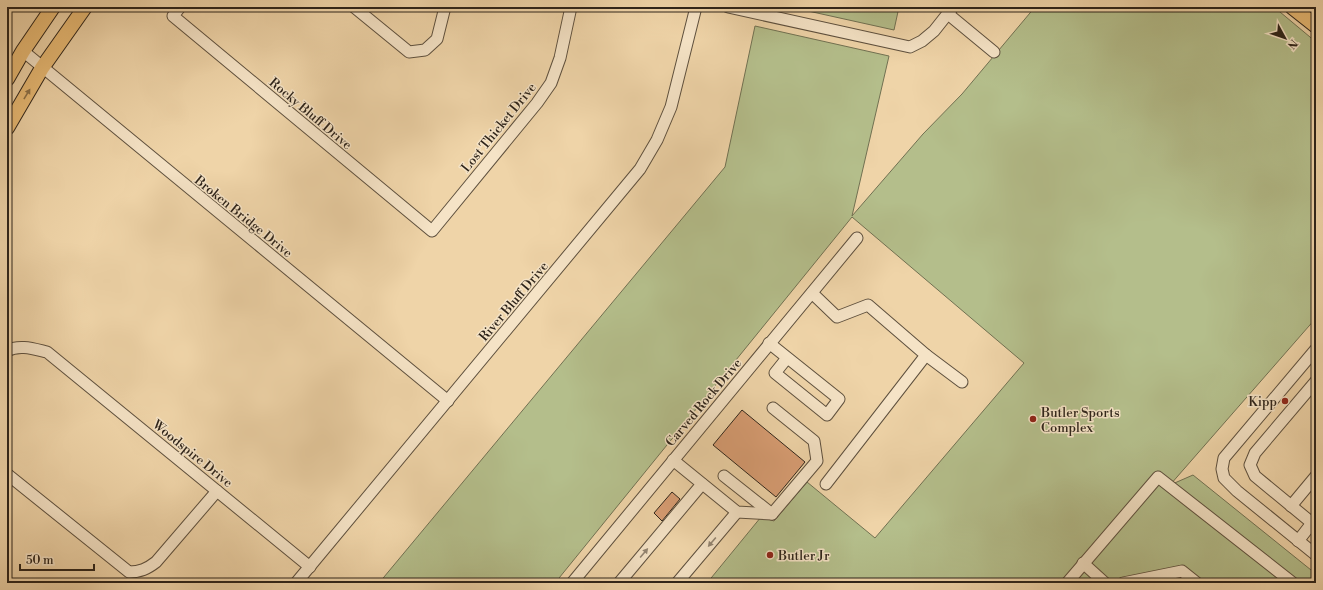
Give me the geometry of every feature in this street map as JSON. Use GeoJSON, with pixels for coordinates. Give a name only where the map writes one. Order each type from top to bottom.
{"type":"FeatureCollection","features":[{"type":"Feature","properties":{"kind":"main road"},"geometry":{"type":"LineString","coordinates":[[7,79],[23,51],[53,7]]}},
{"type":"Feature","properties":{"kind":"main road"},"geometry":{"type":"LineString","coordinates":[[7,128],[42,68],[85,7]]}},
{"type":"Feature","properties":{"kind":"main road"},"geometry":{"type":"LineString","coordinates":[[1292,7],[1316,26]]}},
{"type":"Feature","properties":{"kind":"street"},"geometry":{"type":"LineString","coordinates":[[354,7],[409,52],[425,50],[437,39],[445,7]]}},
{"type":"Feature","properties":{"kind":"street","name":"Lost Thicket Drive"},"geometry":{"type":"LineString","coordinates":[[432,231],[537,103],[551,83],[560,58],[571,7]]}},
{"type":"Feature","properties":{"kind":"street","name":"River Bluff Drive"},"geometry":{"type":"LineString","coordinates":[[296,583],[640,169],[657,140],[671,107],[696,7]]}},
{"type":"Feature","properties":{"kind":"street"},"geometry":{"type":"LineString","coordinates":[[728,7],[910,47],[922,41],[934,31],[950,10],[994,52]]}},
{"type":"Feature","properties":{"kind":"street","name":"Rocky Bluff Drive"},"geometry":{"type":"LineString","coordinates":[[176,11],[432,231]]}},
{"type":"Feature","properties":{"kind":"street","name":"Broken Bridge Drive"},"geometry":{"type":"LineString","coordinates":[[23,51],[448,401]]}},
{"type":"Feature","properties":{"kind":"street","name":"Carved Rock Drive"},"geometry":{"type":"LineString","coordinates":[[572,583],[856,238]]}},
{"type":"Feature","properties":{"kind":"street"},"geometry":{"type":"LineString","coordinates":[[812,293],[837,317],[868,305],[926,355],[962,382]]}},
{"type":"Feature","properties":{"kind":"street"},"geometry":{"type":"LineString","coordinates":[[770,343],[839,400],[827,415],[774,373],[787,358]]}},
{"type":"Feature","properties":{"kind":"street","name":"Woodspire Drive"},"geometry":{"type":"LineString","coordinates":[[7,351],[11,348],[29,347],[47,352],[310,567]]}},
{"type":"Feature","properties":{"kind":"street"},"geometry":{"type":"LineString","coordinates":[[1316,349],[1224,458],[1222,469],[1224,478],[1237,491],[1316,555]]}},
{"type":"Feature","properties":{"kind":"street"},"geometry":{"type":"LineString","coordinates":[[826,484],[926,355]]}},
{"type":"Feature","properties":{"kind":"street"},"geometry":{"type":"LineString","coordinates":[[1298,541],[1314,520],[1291,506],[1255,476],[1250,465],[1256,454],[1316,381]]}},
{"type":"Feature","properties":{"kind":"street"},"geometry":{"type":"LineString","coordinates":[[772,514],[817,461],[814,441],[774,408]]}},
{"type":"Feature","properties":{"kind":"street"},"geometry":{"type":"LineString","coordinates":[[673,460],[737,512],[772,514]]}},
{"type":"Feature","properties":{"kind":"street"},"geometry":{"type":"LineString","coordinates":[[7,474],[128,572],[140,572],[149,568],[156,562],[217,491]]}},
{"type":"Feature","properties":{"kind":"street"},"geometry":{"type":"LineString","coordinates":[[724,476],[772,514]]}},
{"type":"Feature","properties":{"kind":"street"},"geometry":{"type":"LineString","coordinates":[[1291,506],[1316,476]]}},
{"type":"Feature","properties":{"kind":"street"},"geometry":{"type":"LineString","coordinates":[[1066,583],[1158,477],[1289,582]]}},
{"type":"Feature","properties":{"kind":"street"},"geometry":{"type":"LineString","coordinates":[[619,583],[702,484]]}},
{"type":"Feature","properties":{"kind":"street"},"geometry":{"type":"LineString","coordinates":[[677,583],[737,512]]}},
{"type":"Feature","properties":{"kind":"street"},"geometry":{"type":"LineString","coordinates":[[1083,563],[1105,583]]}},
{"type":"Feature","properties":{"kind":"street"},"geometry":{"type":"LineString","coordinates":[[1123,583],[1182,571],[1197,583]]}},
{"type":"Feature","properties":{"kind":"green space"},"geometry":{"type":"Polygon","coordinates":[[[790,7],[899,7],[894,30],[790,7]]]}},
{"type":"Feature","properties":{"kind":"green space"},"geometry":{"type":"Polygon","coordinates":[[[1035,7],[1274,7],[1316,42],[1316,318],[1170,485],[1193,475],[1316,574],[1316,583],[707,583],[761,517],[774,521],[807,482],[875,538],[1024,363],[852,217],[555,583],[379,583],[725,167],[755,26],[889,56],[852,216],[923,134],[962,94],[1035,7]]]}},
{"type":"Feature","properties":{"kind":"building"},"geometry":{"type":"Polygon","coordinates":[[[742,410],[805,462],[776,497],[713,445],[742,410]]]}},
{"type":"Feature","properties":{"kind":"building"},"geometry":{"type":"Polygon","coordinates":[[[672,492],[680,499],[662,521],[654,513],[672,492]]]}},
{"type":"Feature","properties":{"kind":"place","name":"Kipp"},"geometry":{"type":"Point","coordinates":[1285,401]}},
{"type":"Feature","properties":{"kind":"place","name":"Butler Sports Complex"},"geometry":{"type":"Point","coordinates":[1033,419]}},
{"type":"Feature","properties":{"kind":"place","name":"Butler Jr"},"geometry":{"type":"Point","coordinates":[770,555]}}]}
